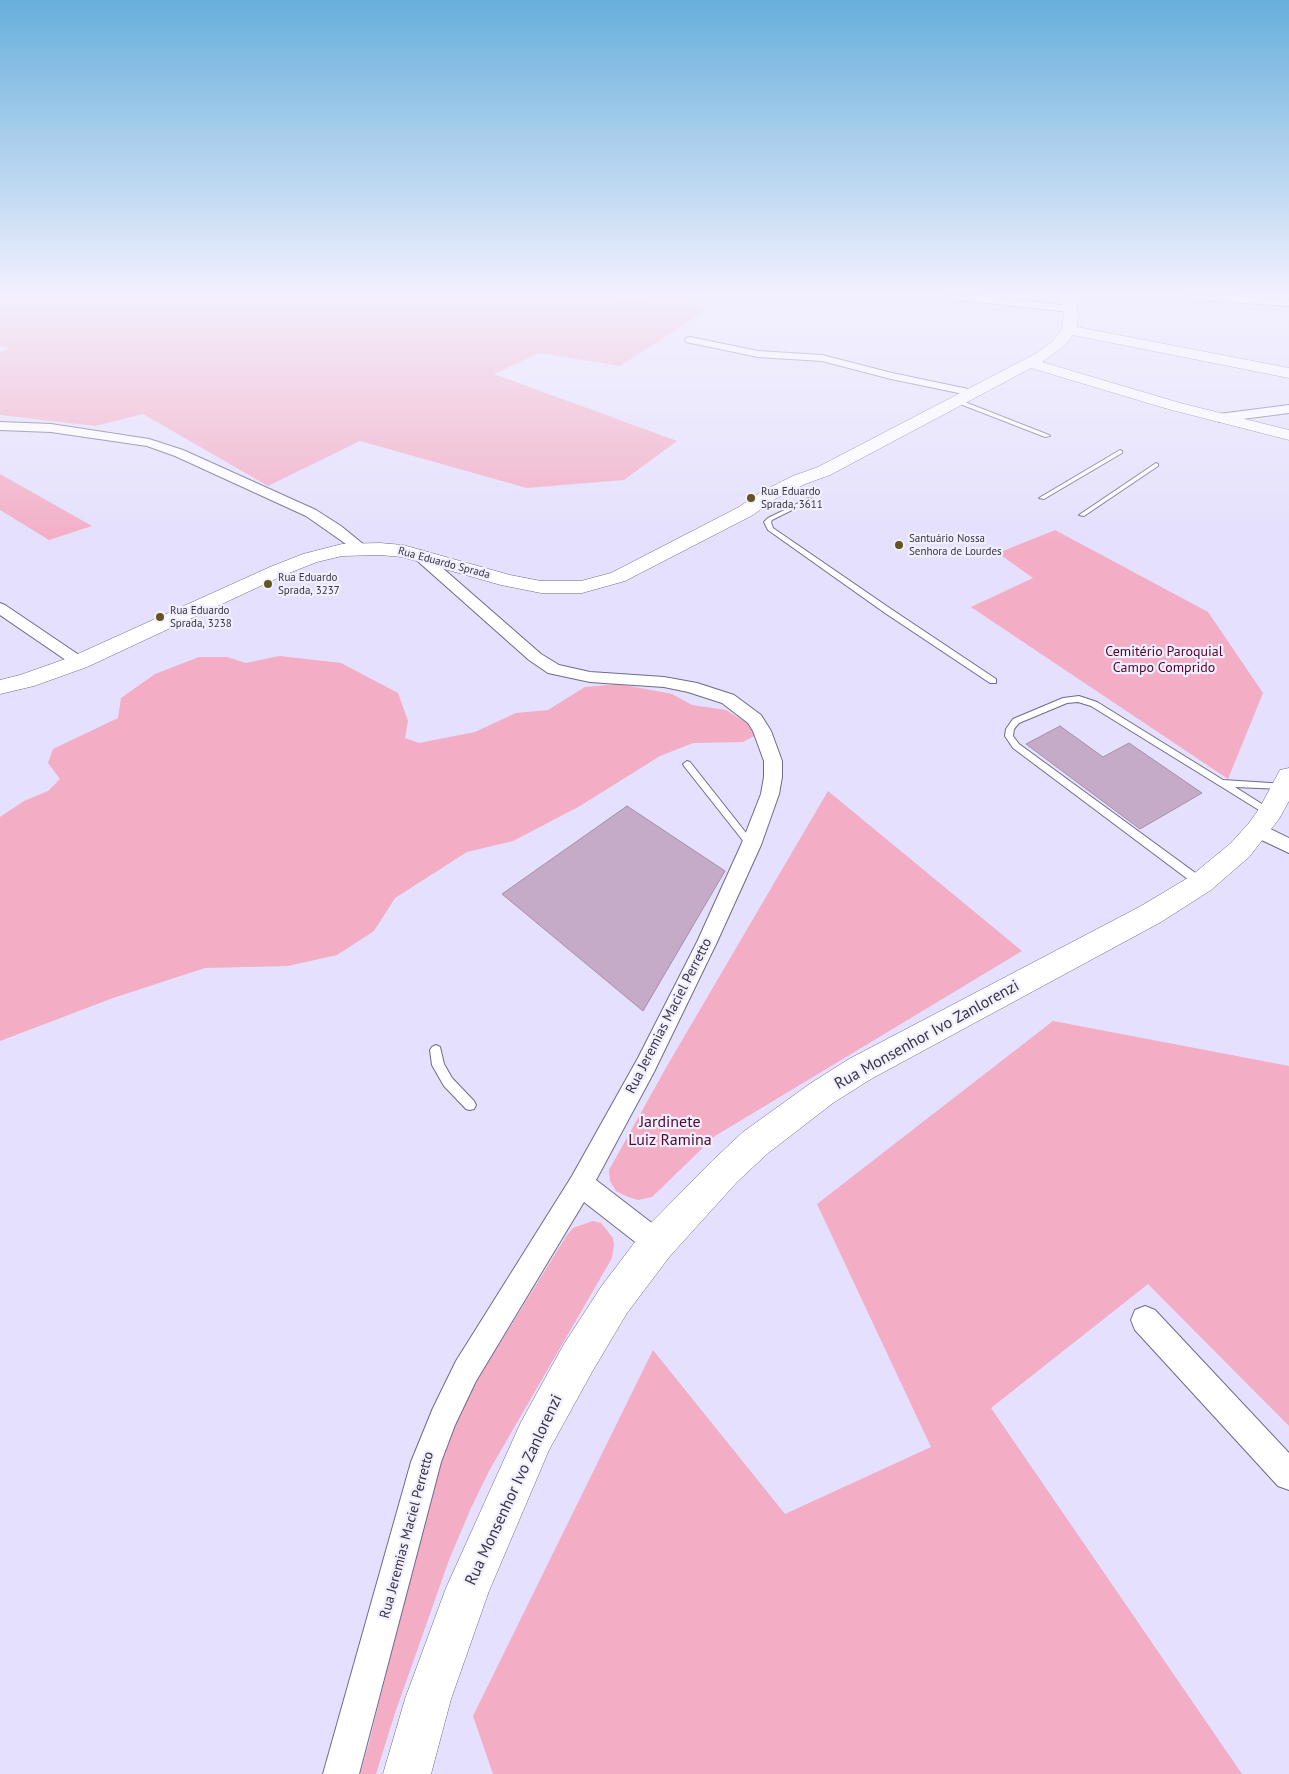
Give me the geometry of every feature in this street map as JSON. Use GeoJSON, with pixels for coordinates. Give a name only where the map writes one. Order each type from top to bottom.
{"type":"FeatureCollection","features":[{"type":"Feature","properties":{"kind":"main road","name":"Rua Eduardo Sprada"},"geometry":{"type":"LineString","coordinates":[[0,686],[35,678],[79,662],[292,564],[325,553],[370,548],[418,554],[525,584],[562,588],[602,583],[627,573],[746,511],[783,497],[808,484],[824,471],[1000,379]]}},
{"type":"Feature","properties":{"kind":"main road"},"geometry":{"type":"LineString","coordinates":[[1084,379],[1219,418],[1289,436]]}},
{"type":"Feature","properties":{"kind":"main road","name":"Rua Monsenhor Ivo Zanlorenzi"},"geometry":{"type":"LineString","coordinates":[[406,1774],[428,1699],[468,1588],[535,1436],[578,1358],[614,1300],[657,1243],[731,1165],[756,1143],[822,1094],[868,1064],[1151,914],[1200,883],[1240,850],[1275,802]]}},
{"type":"Feature","properties":{"kind":"street"},"geometry":{"type":"LineString","coordinates":[[904,379],[973,393]]}},
{"type":"Feature","properties":{"kind":"street"},"geometry":{"type":"LineString","coordinates":[[1219,418],[1289,409]]}},
{"type":"Feature","properties":{"kind":"street"},"geometry":{"type":"LineString","coordinates":[[0,426],[51,428],[149,443],[311,513],[370,548]]}},
{"type":"Feature","properties":{"kind":"street","name":"Rua Jeremias Maciel Perretto"},"geometry":{"type":"LineString","coordinates":[[341,1774],[426,1462],[443,1418],[466,1371],[581,1184],[646,1065],[707,942],[751,846],[770,794],[773,777],[773,761],[762,731],[755,719],[728,699],[691,687],[664,682],[590,677],[554,669],[534,657],[418,554]]}},
{"type":"Feature","properties":{"kind":"street"},"geometry":{"type":"LineString","coordinates":[[0,608],[79,662]]}},
{"type":"Feature","properties":{"kind":"street"},"geometry":{"type":"LineString","coordinates":[[1275,802],[1289,846]]}},
{"type":"Feature","properties":{"kind":"street"},"geometry":{"type":"LineString","coordinates":[[581,1184],[657,1243]]}},
{"type":"Feature","properties":{"kind":"street"},"geometry":{"type":"LineString","coordinates":[[1145,1320],[1289,1475]]}},
{"type":"Feature","properties":{"kind":"lane"},"geometry":{"type":"LineString","coordinates":[[957,401],[1047,436]]}},
{"type":"Feature","properties":{"kind":"lane"},"geometry":{"type":"LineString","coordinates":[[1042,498],[1120,452]]}},
{"type":"Feature","properties":{"kind":"lane"},"geometry":{"type":"LineString","coordinates":[[1082,515],[1156,466]]}},
{"type":"Feature","properties":{"kind":"lane"},"geometry":{"type":"LineString","coordinates":[[811,499],[770,519],[767,522],[768,525],[858,590],[993,681]]}},
{"type":"Feature","properties":{"kind":"lane"},"geometry":{"type":"LineString","coordinates":[[1200,883],[1016,746],[1009,736],[1010,729],[1016,721],[1066,700],[1078,699],[1094,704],[1220,783],[1275,802]]}},
{"type":"Feature","properties":{"kind":"lane"},"geometry":{"type":"LineString","coordinates":[[687,764],[751,846]]}},
{"type":"Feature","properties":{"kind":"lane"},"geometry":{"type":"LineString","coordinates":[[1220,783],[1275,802]]}},
{"type":"Feature","properties":{"kind":"lane"},"geometry":{"type":"LineString","coordinates":[[436,1050],[438,1065],[448,1082],[470,1105]]}},
{"type":"Feature","properties":{"kind":"green space"},"geometry":{"type":"Polygon","coordinates":[[[0,379],[507,379],[677,441],[624,480],[527,488],[360,441],[268,486],[143,414],[95,426],[0,415],[0,379]]]}},
{"type":"Feature","properties":{"kind":"green space"},"geometry":{"type":"Polygon","coordinates":[[[0,474],[92,526],[49,540],[0,510],[0,474]]]}},
{"type":"Feature","properties":{"kind":"green space","name":"Cemitério Paroquial Campo Comprido"},"geometry":{"type":"Polygon","coordinates":[[[1055,530],[1208,612],[1263,693],[1228,779],[971,607],[1033,578],[998,553],[1055,530]]]}},
{"type":"Feature","properties":{"kind":"green space"},"geometry":{"type":"Polygon","coordinates":[[[279,656],[341,663],[398,693],[408,721],[405,738],[419,743],[475,732],[516,713],[548,710],[585,687],[619,684],[672,694],[692,705],[726,710],[755,728],[758,734],[743,742],[693,743],[660,756],[580,806],[513,841],[467,852],[395,898],[374,931],[337,955],[288,966],[205,968],[113,998],[0,1041],[0,817],[24,801],[48,791],[60,779],[48,763],[53,749],[118,718],[121,698],[155,674],[199,657],[227,657],[246,663],[279,656]]]}},
{"type":"Feature","properties":{"kind":"green space","name":"Jardinete Luiz Ramina"},"geometry":{"type":"Polygon","coordinates":[[[828,791],[1022,951],[715,1136],[652,1197],[638,1200],[616,1191],[610,1181],[609,1170],[667,1066],[828,791]]]}},
{"type":"Feature","properties":{"kind":"green space"},"geometry":{"type":"Polygon","coordinates":[[[1053,1021],[1289,1066],[1289,1426],[1148,1284],[991,1408],[1242,1774],[493,1774],[473,1716],[653,1350],[785,1514],[931,1447],[817,1204],[1053,1021]]]}},
{"type":"Feature","properties":{"kind":"green space"},"geometry":{"type":"Polygon","coordinates":[[[593,1221],[601,1223],[613,1238],[612,1258],[489,1471],[449,1560],[395,1713],[376,1774],[360,1774],[438,1463],[463,1406],[567,1235],[573,1228],[593,1221]]]}},
{"type":"Feature","properties":{"kind":"building"},"geometry":{"type":"Polygon","coordinates":[[[1060,726],[1103,757],[1129,743],[1202,793],[1140,829],[1026,744],[1060,726]]]}},
{"type":"Feature","properties":{"kind":"building"},"geometry":{"type":"Polygon","coordinates":[[[627,806],[725,871],[643,1011],[502,894],[627,806]]]}},
{"type":"Feature","properties":{"kind":"place","name":"Rua Eduardo Sprada, 3611"},"geometry":{"type":"Point","coordinates":[751,498]}},
{"type":"Feature","properties":{"kind":"place","name":"Santuário Nossa Senhora de Lourdes"},"geometry":{"type":"Point","coordinates":[899,545]}},
{"type":"Feature","properties":{"kind":"place","name":"Rua Eduardo Sprada, 3237"},"geometry":{"type":"Point","coordinates":[268,584]}},
{"type":"Feature","properties":{"kind":"place","name":"Rua Eduardo Sprada, 3238"},"geometry":{"type":"Point","coordinates":[160,617]}}]}
